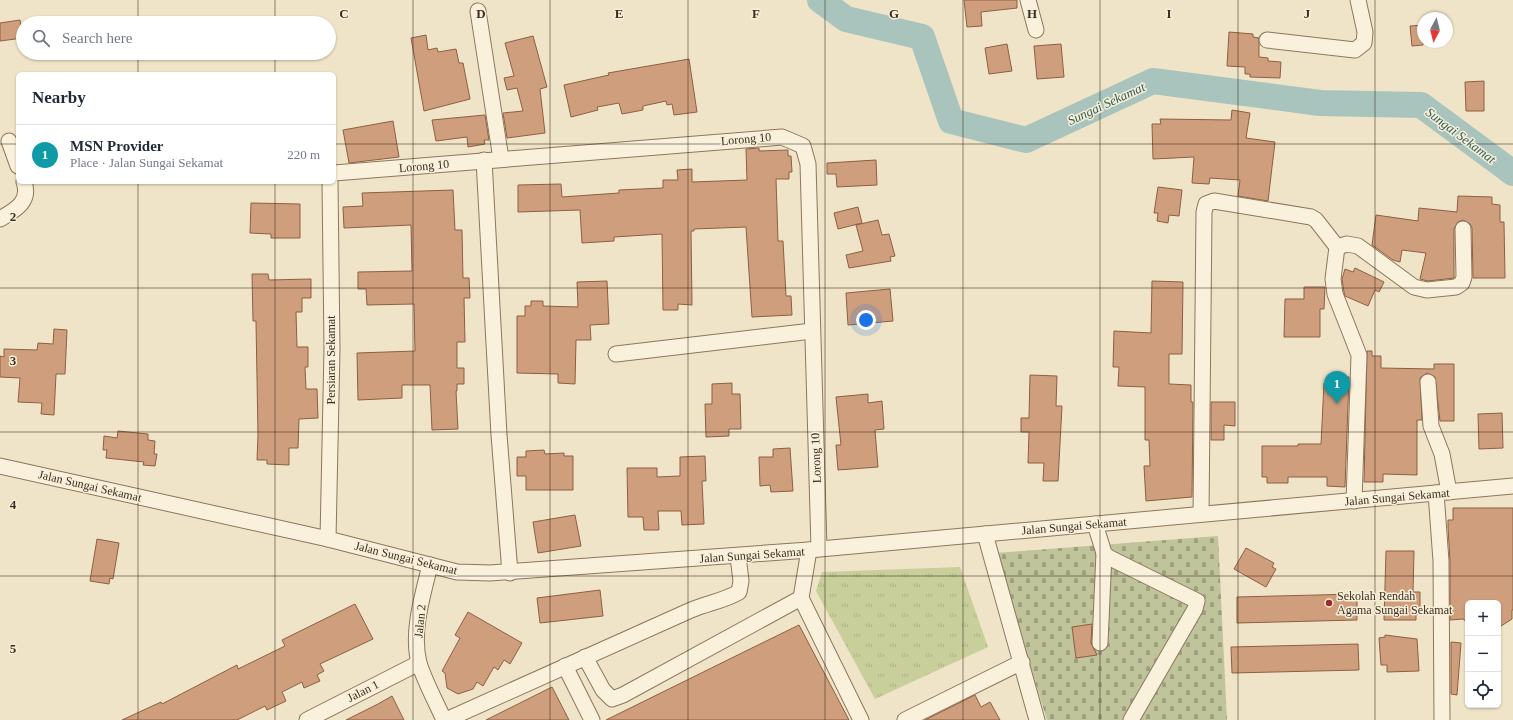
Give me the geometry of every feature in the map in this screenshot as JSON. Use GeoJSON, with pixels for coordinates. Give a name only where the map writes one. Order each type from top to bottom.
{"type":"FeatureCollection","features":[{"type":"Feature","properties":{"kind":"street"},"geometry":{"type":"LineString","coordinates":[[1028,0],[1036,30]]}},
{"type":"Feature","properties":{"kind":"street"},"geometry":{"type":"LineString","coordinates":[[1267,40],[1355,50],[1364,43],[1365,32],[1358,0]]}},
{"type":"Feature","properties":{"kind":"street"},"geometry":{"type":"LineString","coordinates":[[478,11],[501,159]]}},
{"type":"Feature","properties":{"kind":"street","name":"Lorong 10"},"geometry":{"type":"LineString","coordinates":[[336,174],[484,160],[782,137],[803,146],[808,164],[812,332],[814,549],[801,598]]}},
{"type":"Feature","properties":{"kind":"street"},"geometry":{"type":"LineString","coordinates":[[9,141],[16,160]]}},
{"type":"Feature","properties":{"kind":"street"},"geometry":{"type":"LineString","coordinates":[[484,160],[500,435],[510,573]]}},
{"type":"Feature","properties":{"kind":"street"},"geometry":{"type":"LineString","coordinates":[[0,219],[15,210],[24,201],[26,188],[25,184]]}},
{"type":"Feature","properties":{"kind":"street","name":"Persiaran Sekamat"},"geometry":{"type":"LineString","coordinates":[[328,539],[332,349],[330,184]]}},
{"type":"Feature","properties":{"kind":"street"},"geometry":{"type":"LineString","coordinates":[[1201,514],[1204,212],[1206,204],[1214,201],[1311,217],[1316,220],[1337,247],[1333,279],[1335,294],[1360,355],[1354,502]]}},
{"type":"Feature","properties":{"kind":"street"},"geometry":{"type":"LineString","coordinates":[[1337,247],[1347,244],[1358,246],[1414,287],[1427,290],[1456,287],[1462,283],[1464,277],[1463,230]]}},
{"type":"Feature","properties":{"kind":"street"},"geometry":{"type":"LineString","coordinates":[[616,354],[812,332]]}},
{"type":"Feature","properties":{"kind":"street"},"geometry":{"type":"LineString","coordinates":[[1428,382],[1431,426],[1442,454],[1443,493],[1440,561],[1442,720]]}},
{"type":"Feature","properties":{"kind":"street","name":"Jalan Sungai Sekamat"},"geometry":{"type":"LineString","coordinates":[[0,466],[328,539],[457,572],[510,573],[738,556],[1201,514],[1354,502],[1513,486]]}},
{"type":"Feature","properties":{"kind":"street"},"geometry":{"type":"LineString","coordinates":[[1094,524],[1104,553],[1100,643]]}},
{"type":"Feature","properties":{"kind":"street"},"geometry":{"type":"LineString","coordinates":[[985,534],[1037,720]]}},
{"type":"Feature","properties":{"kind":"street"},"geometry":{"type":"LineString","coordinates":[[1104,553],[1111,559],[1196,601],[1195,609],[1131,720]]}},
{"type":"Feature","properties":{"kind":"street"},"geometry":{"type":"LineString","coordinates":[[445,720],[691,610],[708,603],[729,598],[739,592],[741,581],[738,556]]}},
{"type":"Feature","properties":{"kind":"street","name":"Jalan 2"},"geometry":{"type":"LineString","coordinates":[[430,565],[422,598],[416,638],[419,663],[445,720]]}},
{"type":"Feature","properties":{"kind":"street"},"geometry":{"type":"LineString","coordinates":[[585,657],[603,690],[612,699],[623,696],[801,598],[861,720]]}},
{"type":"Feature","properties":{"kind":"street"},"geometry":{"type":"LineString","coordinates":[[905,720],[1022,662]]}},
{"type":"Feature","properties":{"kind":"street","name":"Jalan 1"},"geometry":{"type":"LineString","coordinates":[[307,720],[419,663]]}},
{"type":"Feature","properties":{"kind":"street"},"geometry":{"type":"LineString","coordinates":[[565,666],[592,720]]}},
{"type":"Feature","properties":{"kind":"green space"},"geometry":{"type":"Polygon","coordinates":[[[1218,536],[1227,720],[1047,720],[995,553],[1218,536]]]}},
{"type":"Feature","properties":{"kind":"green space"},"geometry":{"type":"Polygon","coordinates":[[[960,567],[988,647],[875,699],[816,591],[822,572],[960,567]]]}},
{"type":"Feature","properties":{"kind":"building"},"geometry":{"type":"Polygon","coordinates":[[[964,0],[1017,0],[1017,8],[981,12],[982,26],[967,27],[964,0]]]}},
{"type":"Feature","properties":{"kind":"building"},"geometry":{"type":"Polygon","coordinates":[[[16,21],[16,39],[0,41],[0,23],[16,21]]]}},
{"type":"Feature","properties":{"kind":"building"},"geometry":{"type":"Polygon","coordinates":[[[1417,25],[1417,46],[1412,46],[1410,26],[1417,25]]]}},
{"type":"Feature","properties":{"kind":"building"},"geometry":{"type":"Polygon","coordinates":[[[1229,32],[1253,34],[1253,37],[1259,38],[1259,57],[1268,58],[1268,61],[1281,62],[1280,78],[1250,77],[1250,74],[1245,74],[1245,67],[1227,66],[1229,32]]]}},
{"type":"Feature","properties":{"kind":"building"},"geometry":{"type":"Polygon","coordinates":[[[426,35],[428,50],[437,48],[438,52],[456,49],[459,63],[463,63],[470,99],[424,111],[411,38],[426,35]]]}},
{"type":"Feature","properties":{"kind":"building"},"geometry":{"type":"Polygon","coordinates":[[[533,36],[547,87],[540,89],[545,133],[507,138],[503,113],[523,111],[517,88],[507,90],[504,78],[514,76],[505,43],[533,36]]]}},
{"type":"Feature","properties":{"kind":"building"},"geometry":{"type":"Polygon","coordinates":[[[1007,44],[1012,71],[989,74],[985,48],[1007,44]]]}},
{"type":"Feature","properties":{"kind":"building"},"geometry":{"type":"Polygon","coordinates":[[[1061,44],[1064,77],[1037,79],[1034,46],[1061,44]]]}},
{"type":"Feature","properties":{"kind":"building"},"geometry":{"type":"Polygon","coordinates":[[[689,59],[697,112],[674,115],[672,104],[667,105],[666,101],[643,106],[643,110],[622,114],[619,103],[597,107],[598,110],[571,117],[564,85],[609,75],[608,73],[689,59]]]}},
{"type":"Feature","properties":{"kind":"building"},"geometry":{"type":"Polygon","coordinates":[[[1484,81],[1484,111],[1466,111],[1465,82],[1484,81]]]}},
{"type":"Feature","properties":{"kind":"building"},"geometry":{"type":"Polygon","coordinates":[[[1232,110],[1250,113],[1246,138],[1275,142],[1268,201],[1238,196],[1240,180],[1210,178],[1209,184],[1192,183],[1194,157],[1153,159],[1152,124],[1161,124],[1160,119],[1231,120],[1232,110]]]}},
{"type":"Feature","properties":{"kind":"building"},"geometry":{"type":"Polygon","coordinates":[[[485,115],[489,140],[484,140],[485,144],[468,147],[467,137],[436,141],[432,120],[485,115]]]}},
{"type":"Feature","properties":{"kind":"building"},"geometry":{"type":"Polygon","coordinates":[[[393,121],[399,157],[349,163],[343,130],[393,121]]]}},
{"type":"Feature","properties":{"kind":"building"},"geometry":{"type":"Polygon","coordinates":[[[759,148],[759,151],[788,150],[788,156],[791,156],[792,172],[789,172],[789,179],[776,179],[778,241],[783,241],[786,296],[791,296],[792,315],[752,317],[746,227],[694,229],[694,231],[691,231],[692,305],[678,304],[678,310],[663,310],[662,234],[614,237],[614,241],[582,243],[580,210],[518,212],[518,185],[561,184],[562,197],[619,193],[619,190],[663,188],[663,180],[678,180],[677,170],[692,169],[692,182],[747,180],[746,149],[759,148]]]}},
{"type":"Feature","properties":{"kind":"building"},"geometry":{"type":"Polygon","coordinates":[[[876,160],[877,185],[837,187],[836,174],[827,174],[827,163],[876,160]]]}},
{"type":"Feature","properties":{"kind":"building"},"geometry":{"type":"Polygon","coordinates":[[[1158,187],[1182,190],[1179,216],[1169,215],[1168,223],[1157,221],[1158,213],[1154,213],[1158,187]]]}},
{"type":"Feature","properties":{"kind":"building"},"geometry":{"type":"Polygon","coordinates":[[[453,190],[455,230],[462,230],[463,278],[469,278],[470,298],[464,298],[465,342],[457,342],[457,368],[464,368],[464,384],[457,384],[456,391],[458,429],[432,430],[430,385],[402,385],[402,398],[358,400],[357,353],[415,351],[414,304],[367,305],[366,289],[358,289],[358,272],[412,271],[411,225],[344,228],[343,207],[363,206],[362,193],[453,190]]]}},
{"type":"Feature","properties":{"kind":"building"},"geometry":{"type":"Polygon","coordinates":[[[1458,196],[1492,197],[1492,204],[1500,205],[1500,222],[1504,222],[1505,278],[1473,278],[1472,228],[1470,224],[1463,220],[1458,222],[1454,229],[1454,278],[1428,281],[1420,279],[1426,253],[1402,250],[1400,262],[1393,260],[1372,245],[1376,215],[1418,221],[1419,208],[1457,212],[1458,196]]]}},
{"type":"Feature","properties":{"kind":"building"},"geometry":{"type":"Polygon","coordinates":[[[251,203],[300,204],[300,238],[271,238],[271,234],[250,233],[251,203]]]}},
{"type":"Feature","properties":{"kind":"building"},"geometry":{"type":"Polygon","coordinates":[[[858,207],[862,223],[838,229],[834,213],[858,207]]]}},
{"type":"Feature","properties":{"kind":"building"},"geometry":{"type":"Polygon","coordinates":[[[878,220],[882,235],[889,234],[895,256],[890,257],[891,261],[849,268],[846,255],[863,251],[856,225],[878,220]]]}},
{"type":"Feature","properties":{"kind":"building"},"geometry":{"type":"Polygon","coordinates":[[[1355,268],[1384,282],[1379,292],[1375,290],[1368,306],[1345,296],[1342,279],[1345,269],[1353,272],[1355,268]]]}},
{"type":"Feature","properties":{"kind":"building"},"geometry":{"type":"Polygon","coordinates":[[[252,274],[268,274],[269,280],[311,279],[311,298],[302,298],[302,312],[296,312],[297,347],[308,347],[308,367],[305,367],[306,389],[317,389],[318,418],[299,419],[298,448],[289,448],[289,465],[267,464],[267,460],[257,460],[256,321],[253,321],[252,274]]]}},
{"type":"Feature","properties":{"kind":"building"},"geometry":{"type":"Polygon","coordinates":[[[607,281],[609,324],[590,325],[591,340],[576,340],[575,384],[558,383],[558,374],[517,373],[517,316],[525,316],[525,306],[531,306],[531,301],[543,301],[543,306],[578,307],[577,282],[607,281]]]}},
{"type":"Feature","properties":{"kind":"building"},"geometry":{"type":"Polygon","coordinates":[[[1152,281],[1183,282],[1182,354],[1169,354],[1169,384],[1191,385],[1191,402],[1193,402],[1192,497],[1146,501],[1144,466],[1150,466],[1149,440],[1145,440],[1145,387],[1118,386],[1119,367],[1113,367],[1114,331],[1151,333],[1152,281]]]}},
{"type":"Feature","properties":{"kind":"building"},"geometry":{"type":"Polygon","coordinates":[[[1304,287],[1325,287],[1324,309],[1320,309],[1320,337],[1284,337],[1285,299],[1304,299],[1304,287]]]}},
{"type":"Feature","properties":{"kind":"building"},"geometry":{"type":"Polygon","coordinates":[[[890,289],[893,321],[848,325],[846,293],[890,289]]]}},
{"type":"Feature","properties":{"kind":"building"},"geometry":{"type":"Polygon","coordinates":[[[54,329],[67,330],[65,374],[56,374],[54,415],[41,414],[42,403],[18,402],[20,378],[0,377],[0,356],[4,357],[4,349],[37,350],[38,343],[53,344],[54,329]]]}},
{"type":"Feature","properties":{"kind":"building"},"geometry":{"type":"Polygon","coordinates":[[[1367,351],[1372,351],[1372,356],[1381,356],[1381,368],[1434,369],[1434,364],[1454,364],[1454,421],[1440,421],[1435,377],[1427,373],[1420,378],[1422,420],[1417,420],[1417,475],[1383,474],[1383,482],[1364,482],[1367,351]]]}},
{"type":"Feature","properties":{"kind":"building"},"geometry":{"type":"Polygon","coordinates":[[[1030,375],[1057,376],[1056,406],[1062,406],[1058,481],[1043,481],[1044,463],[1028,463],[1029,432],[1021,432],[1021,418],[1029,418],[1030,375]]]}},
{"type":"Feature","properties":{"kind":"building"},"geometry":{"type":"Polygon","coordinates":[[[1338,377],[1349,377],[1345,487],[1327,486],[1327,477],[1288,477],[1288,483],[1267,483],[1267,477],[1262,477],[1262,446],[1298,446],[1298,444],[1321,444],[1324,383],[1338,383],[1338,377]]]}},
{"type":"Feature","properties":{"kind":"building"},"geometry":{"type":"Polygon","coordinates":[[[732,383],[732,394],[740,394],[741,429],[729,429],[729,436],[706,437],[705,404],[712,404],[712,384],[732,383]]]}},
{"type":"Feature","properties":{"kind":"building"},"geometry":{"type":"Polygon","coordinates":[[[868,394],[868,403],[882,401],[884,429],[875,430],[878,467],[838,470],[836,445],[841,445],[836,397],[868,394]]]}},
{"type":"Feature","properties":{"kind":"building"},"geometry":{"type":"Polygon","coordinates":[[[1211,402],[1235,402],[1235,426],[1224,425],[1224,440],[1211,440],[1211,402]]]}},
{"type":"Feature","properties":{"kind":"building"},"geometry":{"type":"Polygon","coordinates":[[[1502,413],[1503,448],[1479,449],[1478,414],[1502,413]]]}},
{"type":"Feature","properties":{"kind":"building"},"geometry":{"type":"Polygon","coordinates":[[[118,431],[148,434],[148,440],[155,441],[154,454],[157,454],[155,466],[143,465],[144,462],[106,458],[107,450],[103,450],[104,436],[117,438],[118,431]]]}},
{"type":"Feature","properties":{"kind":"building"},"geometry":{"type":"Polygon","coordinates":[[[790,448],[793,491],[771,492],[770,485],[760,486],[759,457],[773,457],[773,449],[790,448]]]}},
{"type":"Feature","properties":{"kind":"building"},"geometry":{"type":"Polygon","coordinates":[[[544,450],[545,454],[564,453],[564,456],[573,456],[573,490],[526,490],[526,476],[517,476],[517,457],[526,457],[526,451],[544,450]]]}},
{"type":"Feature","properties":{"kind":"building"},"geometry":{"type":"Polygon","coordinates":[[[705,456],[706,481],[702,481],[704,524],[682,525],[681,511],[658,511],[659,530],[644,530],[643,517],[628,517],[627,468],[657,468],[657,477],[680,476],[680,457],[705,456]]]}},
{"type":"Feature","properties":{"kind":"building"},"geometry":{"type":"Polygon","coordinates":[[[1453,508],[1513,508],[1513,610],[1512,619],[1501,626],[1501,600],[1465,600],[1465,621],[1463,619],[1450,620],[1448,520],[1453,520],[1453,508]]]}},
{"type":"Feature","properties":{"kind":"building"},"geometry":{"type":"Polygon","coordinates":[[[575,515],[581,546],[538,553],[533,522],[575,515]]]}},
{"type":"Feature","properties":{"kind":"building"},"geometry":{"type":"Polygon","coordinates":[[[97,539],[119,543],[113,579],[110,578],[109,584],[90,581],[97,539]]]}},
{"type":"Feature","properties":{"kind":"building"},"geometry":{"type":"Polygon","coordinates":[[[1246,548],[1274,563],[1272,567],[1276,569],[1266,587],[1234,569],[1246,548]]]}},
{"type":"Feature","properties":{"kind":"building"},"geometry":{"type":"Polygon","coordinates":[[[1386,551],[1414,551],[1413,592],[1420,592],[1420,614],[1416,614],[1416,620],[1384,620],[1386,551]]]}},
{"type":"Feature","properties":{"kind":"building"},"geometry":{"type":"Polygon","coordinates":[[[600,590],[603,616],[540,623],[537,598],[600,590]]]}},
{"type":"Feature","properties":{"kind":"building"},"geometry":{"type":"Polygon","coordinates":[[[1357,594],[1357,620],[1237,623],[1237,597],[1357,594]]]}},
{"type":"Feature","properties":{"kind":"building"},"geometry":{"type":"Polygon","coordinates":[[[355,604],[373,639],[320,664],[324,671],[317,675],[320,681],[304,688],[302,682],[282,692],[286,701],[267,710],[265,706],[237,720],[122,720],[161,702],[162,704],[237,665],[238,669],[285,646],[282,640],[355,604]]]}},
{"type":"Feature","properties":{"kind":"building"},"geometry":{"type":"Polygon","coordinates":[[[468,612],[522,643],[510,664],[504,660],[498,670],[494,667],[483,686],[477,682],[473,689],[458,694],[447,688],[445,673],[442,671],[460,638],[455,635],[468,612]]]}},
{"type":"Feature","properties":{"kind":"building"},"geometry":{"type":"Polygon","coordinates":[[[1092,624],[1091,643],[1097,655],[1076,658],[1072,627],[1092,624]]]}},
{"type":"Feature","properties":{"kind":"building"},"geometry":{"type":"Polygon","coordinates":[[[799,625],[849,720],[606,720],[756,646],[799,625]]]}},
{"type":"Feature","properties":{"kind":"building"},"geometry":{"type":"Polygon","coordinates":[[[1385,635],[1417,639],[1419,671],[1387,672],[1387,665],[1381,665],[1379,638],[1385,637],[1385,635]]]}},
{"type":"Feature","properties":{"kind":"building"},"geometry":{"type":"Polygon","coordinates":[[[1451,642],[1461,643],[1457,695],[1451,694],[1451,642]]]}},
{"type":"Feature","properties":{"kind":"building"},"geometry":{"type":"Polygon","coordinates":[[[1358,644],[1359,670],[1232,673],[1231,647],[1358,644]]]}},
{"type":"Feature","properties":{"kind":"building"},"geometry":{"type":"Polygon","coordinates":[[[552,687],[569,720],[486,720],[552,687]]]}},
{"type":"Feature","properties":{"kind":"building"},"geometry":{"type":"Polygon","coordinates":[[[975,695],[981,707],[990,702],[1000,720],[925,720],[975,695]]]}},
{"type":"Feature","properties":{"kind":"building"},"geometry":{"type":"Polygon","coordinates":[[[392,696],[404,720],[346,720],[378,704],[392,696]]]}},
{"type":"Feature","properties":{"kind":"waterway","name":"Sungai Sekamat"},"geometry":{"type":"LineString","coordinates":[[820,0],[846,19],[922,37],[951,121],[1026,140],[1153,81],[1320,103],[1421,105],[1513,173]]}},
{"type":"Feature","properties":{"kind":"place","name":"MSN Provider"},"geometry":{"type":"Point","coordinates":[1337,404]}},
{"type":"Feature","properties":{"kind":"place","name":"Sekolah Rendah Agama Sungai Sekamat"},"geometry":{"type":"Point","coordinates":[1329,603]}}]}
